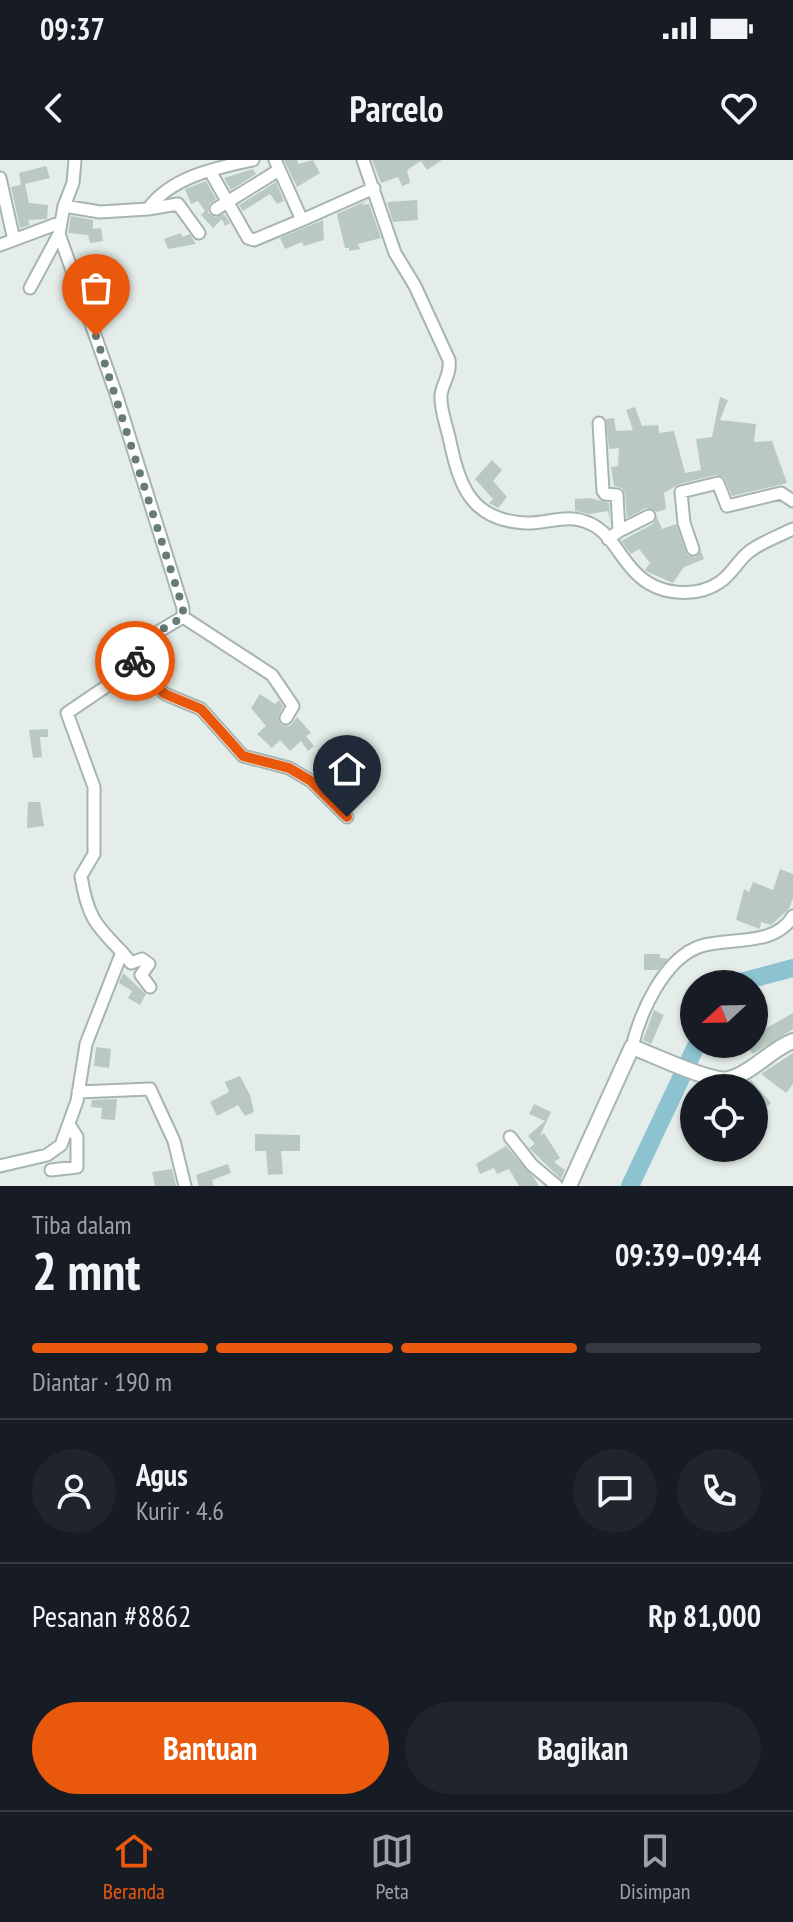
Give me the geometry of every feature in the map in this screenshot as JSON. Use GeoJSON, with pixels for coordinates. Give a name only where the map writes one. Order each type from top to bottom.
{"type":"FeatureCollection","features":[{"type":"Feature","properties":{"kind":"street"},"geometry":{"type":"LineString","coordinates":[[30,288],[59,229],[73,183],[75,160]]}},
{"type":"Feature","properties":{"kind":"street"},"geometry":{"type":"LineString","coordinates":[[148,209],[162,191],[210,171],[253,160]]}},
{"type":"Feature","properties":{"kind":"street"},"geometry":{"type":"LineString","coordinates":[[363,160],[395,253],[415,286],[449,360],[451,370],[441,396],[442,411],[454,464],[474,504],[500,520],[536,523],[564,517],[589,522],[608,539],[635,573],[648,583],[668,591],[695,592],[723,580],[748,552],[793,529]]}},
{"type":"Feature","properties":{"kind":"street"},"geometry":{"type":"LineString","coordinates":[[216,209],[277,165],[302,220]]}},
{"type":"Feature","properties":{"kind":"street"},"geometry":{"type":"LineString","coordinates":[[210,171],[250,240],[374,188]]}},
{"type":"Feature","properties":{"kind":"street"},"geometry":{"type":"LineString","coordinates":[[0,178],[14,240]]}},
{"type":"Feature","properties":{"kind":"street"},"geometry":{"type":"LineString","coordinates":[[64,206],[100,212],[178,204],[199,233]]}},
{"type":"Feature","properties":{"kind":"street"},"geometry":{"type":"LineString","coordinates":[[0,245],[59,229]]}},
{"type":"Feature","properties":{"kind":"street"},"geometry":{"type":"LineString","coordinates":[[59,229],[116,394],[175,580],[183,617],[279,680],[293,706],[286,718]]}},
{"type":"Feature","properties":{"kind":"street"},"geometry":{"type":"LineString","coordinates":[[599,423],[603,491],[617,495],[619,531]]}},
{"type":"Feature","properties":{"kind":"street"},"geometry":{"type":"LineString","coordinates":[[693,549],[684,523],[681,492],[718,483],[727,506],[781,493],[793,501]]}},
{"type":"Feature","properties":{"kind":"street"},"geometry":{"type":"LineString","coordinates":[[608,539],[649,516]]}},
{"type":"Feature","properties":{"kind":"street"},"geometry":{"type":"LineString","coordinates":[[135,667],[136,645],[183,617]]}},
{"type":"Feature","properties":{"kind":"street"},"geometry":{"type":"LineString","coordinates":[[135,667],[165,694],[201,709],[243,756],[289,768],[311,781],[347,817]]}},
{"type":"Feature","properties":{"kind":"street"},"geometry":{"type":"LineString","coordinates":[[135,667],[67,713],[94,787],[95,846],[91,863],[81,876],[85,900],[98,930],[131,963],[142,959],[149,964],[141,976],[150,987]]}},
{"type":"Feature","properties":{"kind":"street"},"geometry":{"type":"LineString","coordinates":[[569,1186],[632,1047],[644,1011],[681,957],[700,946],[773,934],[793,916]]}},
{"type":"Feature","properties":{"kind":"street"},"geometry":{"type":"LineString","coordinates":[[0,1166],[47,1155],[61,1145],[70,1126],[86,1044],[122,952]]}},
{"type":"Feature","properties":{"kind":"street"},"geometry":{"type":"LineString","coordinates":[[632,1047],[703,1074],[729,1079],[772,1050],[793,1041]]}},
{"type":"Feature","properties":{"kind":"street"},"geometry":{"type":"LineString","coordinates":[[78,1092],[150,1089],[174,1141],[185,1186]]}},
{"type":"Feature","properties":{"kind":"street"},"geometry":{"type":"LineString","coordinates":[[51,1170],[77,1167],[77,1137],[70,1126]]}},
{"type":"Feature","properties":{"kind":"street"},"geometry":{"type":"LineString","coordinates":[[510,1137],[532,1165],[557,1186]]}},
{"type":"Feature","properties":{"kind":"building"},"geometry":{"type":"Polygon","coordinates":[[[284,160],[297,160],[299,164],[313,160],[320,173],[297,187],[284,160]]]}},
{"type":"Feature","properties":{"kind":"building"},"geometry":{"type":"Polygon","coordinates":[[[372,160],[442,160],[427,170],[421,161],[407,170],[410,183],[402,186],[398,177],[381,183],[372,160]]]}},
{"type":"Feature","properties":{"kind":"building"},"geometry":{"type":"Polygon","coordinates":[[[46,166],[50,178],[25,184],[29,203],[48,205],[47,219],[28,220],[30,225],[20,228],[11,187],[21,185],[19,173],[46,166]]]}},
{"type":"Feature","properties":{"kind":"building"},"geometry":{"type":"Polygon","coordinates":[[[253,169],[256,174],[231,190],[224,178],[253,169]]]}},
{"type":"Feature","properties":{"kind":"building"},"geometry":{"type":"Polygon","coordinates":[[[206,181],[216,199],[209,204],[208,213],[215,217],[224,214],[230,223],[225,226],[222,219],[213,228],[201,215],[205,211],[198,201],[191,204],[185,189],[206,181]]]}},
{"type":"Feature","properties":{"kind":"building"},"geometry":{"type":"Polygon","coordinates":[[[276,182],[284,201],[277,204],[270,194],[243,211],[239,205],[276,182]]]}},
{"type":"Feature","properties":{"kind":"building"},"geometry":{"type":"Polygon","coordinates":[[[368,200],[361,205],[369,204],[381,238],[358,244],[360,249],[349,251],[345,248],[337,214],[368,200]]]}},
{"type":"Feature","properties":{"kind":"building"},"geometry":{"type":"Polygon","coordinates":[[[417,200],[418,220],[393,222],[387,202],[417,200]]]}},
{"type":"Feature","properties":{"kind":"building"},"geometry":{"type":"Polygon","coordinates":[[[71,216],[93,220],[93,229],[101,228],[103,241],[90,243],[88,235],[68,233],[71,216]]]}},
{"type":"Feature","properties":{"kind":"building"},"geometry":{"type":"Polygon","coordinates":[[[323,220],[324,240],[304,246],[302,242],[285,249],[280,238],[323,220]]]}},
{"type":"Feature","properties":{"kind":"building"},"geometry":{"type":"Polygon","coordinates":[[[181,233],[182,237],[190,234],[196,244],[168,249],[164,239],[181,233]]]}},
{"type":"Feature","properties":{"kind":"building"},"geometry":{"type":"Polygon","coordinates":[[[720,397],[728,400],[720,420],[756,424],[754,442],[772,441],[787,483],[732,496],[724,477],[716,475],[679,484],[664,493],[666,509],[657,512],[646,508],[627,518],[625,494],[622,488],[614,486],[611,467],[618,466],[619,448],[609,449],[606,419],[614,418],[616,431],[633,430],[626,410],[635,407],[642,426],[658,425],[659,433],[674,431],[685,473],[701,470],[696,439],[712,437],[720,397]]]}},
{"type":"Feature","properties":{"kind":"building"},"geometry":{"type":"Polygon","coordinates":[[[492,460],[502,470],[493,481],[507,497],[498,508],[489,503],[493,499],[475,479],[492,460]]]}},
{"type":"Feature","properties":{"kind":"building"},"geometry":{"type":"Polygon","coordinates":[[[590,498],[609,503],[610,522],[608,511],[590,514],[575,511],[575,499],[590,498]]]}},
{"type":"Feature","properties":{"kind":"building"},"geometry":{"type":"Polygon","coordinates":[[[657,517],[662,529],[676,524],[687,555],[695,557],[701,551],[704,559],[684,567],[673,583],[645,570],[650,563],[639,549],[631,554],[621,541],[653,524],[657,517]]]}},
{"type":"Feature","properties":{"kind":"building"},"geometry":{"type":"Polygon","coordinates":[[[260,694],[275,704],[279,700],[283,706],[278,717],[281,725],[290,726],[297,717],[311,733],[306,736],[314,746],[308,751],[301,741],[290,751],[280,740],[272,748],[257,734],[266,726],[251,708],[260,694]]]}},
{"type":"Feature","properties":{"kind":"building"},"geometry":{"type":"Polygon","coordinates":[[[48,729],[48,737],[40,737],[42,757],[33,758],[29,730],[48,729]]]}},
{"type":"Feature","properties":{"kind":"building"},"geometry":{"type":"Polygon","coordinates":[[[28,802],[40,802],[44,826],[27,828],[28,802]]]}},
{"type":"Feature","properties":{"kind":"building"},"geometry":{"type":"Polygon","coordinates":[[[780,869],[793,874],[793,898],[789,909],[771,925],[761,922],[760,929],[736,920],[744,889],[749,892],[753,882],[773,890],[780,869]]]}},
{"type":"Feature","properties":{"kind":"building"},"geometry":{"type":"Polygon","coordinates":[[[644,954],[660,954],[660,958],[668,959],[658,970],[644,970],[644,954]]]}},
{"type":"Feature","properties":{"kind":"building"},"geometry":{"type":"Polygon","coordinates":[[[123,973],[146,994],[140,1005],[128,998],[132,991],[119,983],[123,973]]]}},
{"type":"Feature","properties":{"kind":"building"},"geometry":{"type":"Polygon","coordinates":[[[654,1010],[664,1015],[651,1044],[643,1040],[654,1010]]]}},
{"type":"Feature","properties":{"kind":"building"},"geometry":{"type":"Polygon","coordinates":[[[793,1013],[793,1029],[768,1045],[768,1027],[793,1013]]]}},
{"type":"Feature","properties":{"kind":"building"},"geometry":{"type":"Polygon","coordinates":[[[96,1047],[111,1049],[109,1068],[94,1066],[96,1047]]]}},
{"type":"Feature","properties":{"kind":"building"},"geometry":{"type":"Polygon","coordinates":[[[793,1053],[793,1084],[786,1093],[768,1079],[768,1074],[761,1074],[793,1053]]]}},
{"type":"Feature","properties":{"kind":"building"},"geometry":{"type":"Polygon","coordinates":[[[240,1076],[250,1095],[254,1112],[245,1116],[238,1105],[217,1116],[210,1102],[229,1092],[225,1082],[240,1076]]]}},
{"type":"Feature","properties":{"kind":"building"},"geometry":{"type":"Polygon","coordinates":[[[117,1099],[115,1120],[101,1119],[102,1108],[91,1107],[92,1100],[117,1099]]]}},
{"type":"Feature","properties":{"kind":"building"},"geometry":{"type":"Polygon","coordinates":[[[534,1104],[551,1112],[540,1136],[544,1133],[560,1158],[554,1162],[565,1170],[561,1179],[529,1148],[535,1144],[528,1136],[545,1121],[529,1114],[534,1104]]]}},
{"type":"Feature","properties":{"kind":"building"},"geometry":{"type":"Polygon","coordinates":[[[255,1134],[300,1135],[300,1151],[281,1151],[283,1174],[268,1175],[266,1151],[255,1151],[255,1134]]]}},
{"type":"Feature","properties":{"kind":"building"},"geometry":{"type":"Polygon","coordinates":[[[506,1146],[539,1186],[519,1186],[509,1169],[497,1174],[494,1168],[480,1174],[476,1164],[506,1146]]]}},
{"type":"Feature","properties":{"kind":"building"},"geometry":{"type":"Polygon","coordinates":[[[228,1164],[231,1173],[212,1180],[214,1186],[199,1186],[196,1175],[228,1164]]]}},
{"type":"Feature","properties":{"kind":"building"},"geometry":{"type":"Polygon","coordinates":[[[172,1169],[176,1186],[155,1186],[152,1172],[172,1169]]]}},
{"type":"Feature","properties":{"kind":"waterway"},"geometry":{"type":"LineString","coordinates":[[768,975],[793,968]]}},
{"type":"Feature","properties":{"kind":"waterway"},"geometry":{"type":"LineString","coordinates":[[630,1186],[690,1058]]}},
{"type":"Feature","properties":{"kind":"way so far"},"geometry":{"type":"LineString","coordinates":[[96,336],[183,608],[183,617],[136,645],[135,661]]}},
{"type":"Feature","properties":{"kind":"route"},"geometry":{"type":"LineString","coordinates":[[135,661],[135,667],[165,694],[201,709],[243,756],[289,768],[311,781],[337,811],[347,817]]}}]}
